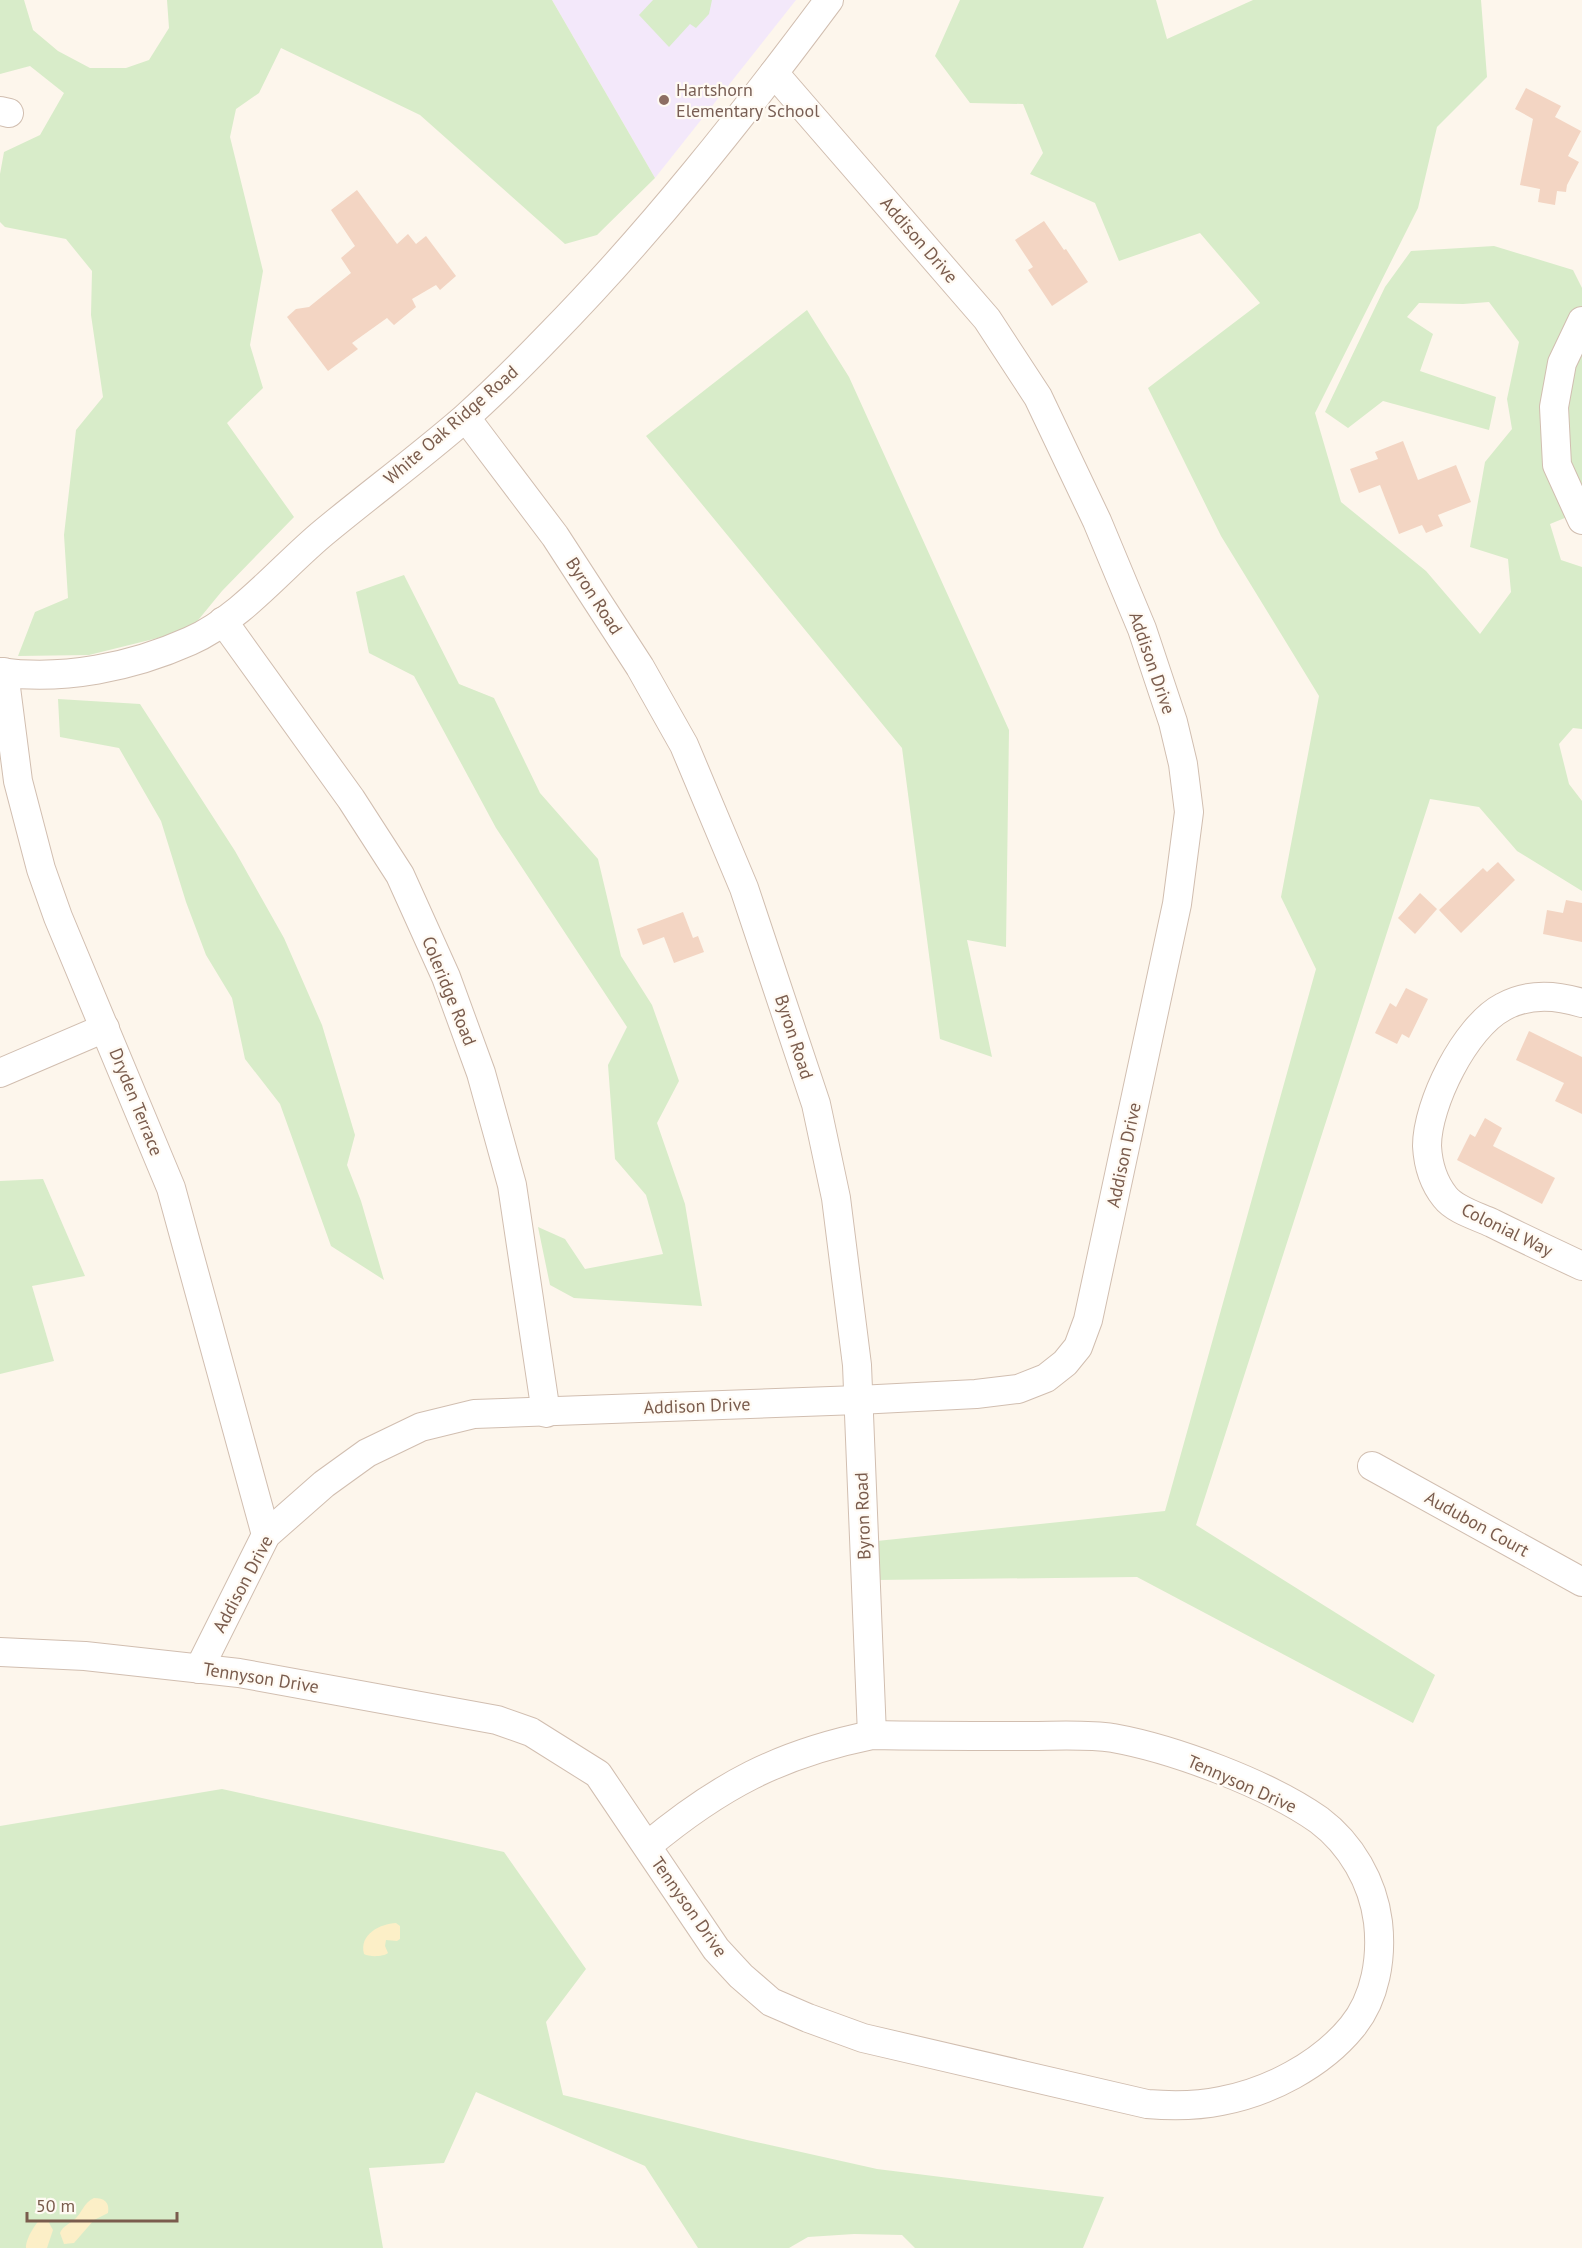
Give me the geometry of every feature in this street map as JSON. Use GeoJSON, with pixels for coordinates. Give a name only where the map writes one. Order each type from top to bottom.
{"type":"FeatureCollection","features":[{"type":"Feature","properties":{"kind":"street","name":"White Oak Ridge Road"},"geometry":{"type":"LineString","coordinates":[[2,672],[80,672],[114,666],[155,655],[192,640],[223,621],[321,536],[466,418],[600,284],[658,219],[774,74],[829,0]]}},
{"type":"Feature","properties":{"kind":"street","name":"Addison Drive"},"geometry":{"type":"LineString","coordinates":[[199,1669],[266,1534],[324,1484],[367,1453],[421,1427],[474,1414],[858,1400],[976,1394],[1018,1389],[1046,1378],[1065,1364],[1078,1347],[1088,1320],[1178,904],[1189,812],[1183,764],[1173,722],[1142,629],[1097,521],[1038,397],[987,319],[774,74]]}},
{"type":"Feature","properties":{"kind":"street"},"geometry":{"type":"LineString","coordinates":[[1582,321],[1562,363],[1554,407],[1557,465],[1582,520]]}},
{"type":"Feature","properties":{"kind":"street","name":"Byron Road"},"geometry":{"type":"LineString","coordinates":[[466,418],[555,536],[640,667],[684,745],[744,888],[816,1104],[836,1198],[857,1365],[872,1735]]}},
{"type":"Feature","properties":{"kind":"street","name":"Coleridge Road"},"geometry":{"type":"LineString","coordinates":[[223,621],[351,799],[400,875],[446,977],[481,1073],[512,1185],[546,1413]]}},
{"type":"Feature","properties":{"kind":"street","name":"Dryden Terrace"},"geometry":{"type":"LineString","coordinates":[[2,672],[18,781],[41,869],[58,917],[171,1188],[266,1534]]}},
{"type":"Feature","properties":{"kind":"street","name":"Colonial Way"},"geometry":{"type":"LineString","coordinates":[[1582,1003],[1566,998],[1541,996],[1517,1000],[1501,1007],[1485,1020],[1468,1040],[1441,1087],[1430,1124],[1427,1144],[1434,1180],[1449,1202],[1582,1266]]}},
{"type":"Feature","properties":{"kind":"street"},"geometry":{"type":"LineString","coordinates":[[0,1073],[105,1028]]}},
{"type":"Feature","properties":{"kind":"street","name":"Audubon Court"},"geometry":{"type":"LineString","coordinates":[[1372,1466],[1582,1582]]}},
{"type":"Feature","properties":{"kind":"street","name":"Tennyson Drive"},"geometry":{"type":"LineString","coordinates":[[0,1652],[85,1656],[239,1673],[485,1718],[531,1732],[598,1774],[716,1949],[741,1976],[771,2002],[863,2038],[1148,2104],[1198,2105],[1247,2095],[1293,2075],[1334,2046],[1353,2027],[1361,2013],[1377,1970],[1380,1954],[1376,1907],[1359,1864],[1340,1839],[1317,1819],[1275,1795],[1214,1769],[1155,1748],[1111,1738],[872,1735],[803,1752],[762,1769],[722,1790],[685,1814],[647,1846]]}},
{"type":"Feature","properties":{"kind":"shaded area","name":"Hartshorn Elementary School"},"geometry":{"type":"Polygon","coordinates":[[[552,0],[796,0],[655,178],[552,0]]]}},
{"type":"Feature","properties":{"kind":"green space"},"geometry":{"type":"Polygon","coordinates":[[[0,0],[24,0],[33,30],[58,51],[90,68],[126,68],[149,60],[169,28],[167,0],[552,0],[655,178],[597,235],[565,244],[420,115],[281,48],[259,93],[236,109],[230,137],[263,271],[250,345],[263,388],[227,423],[294,517],[222,591],[190,630],[89,655],[18,656],[35,612],[68,598],[64,535],[76,430],[103,397],[91,315],[92,271],[66,239],[5,227],[0,222],[0,174],[4,152],[40,135],[64,93],[30,66],[0,74],[0,0]]]}},
{"type":"Feature","properties":{"kind":"green space"},"geometry":{"type":"Polygon","coordinates":[[[653,0],[712,0],[709,14],[696,28],[690,24],[669,47],[639,15],[653,0]]]}},
{"type":"Feature","properties":{"kind":"green space"},"geometry":{"type":"Polygon","coordinates":[[[960,0],[1156,0],[1167,39],[1253,0],[1481,0],[1487,77],[1437,127],[1418,208],[1315,413],[1341,502],[1426,571],[1480,634],[1511,592],[1508,559],[1470,547],[1485,462],[1512,429],[1507,399],[1519,342],[1489,302],[1419,303],[1407,317],[1433,334],[1420,371],[1496,397],[1489,430],[1383,401],[1348,428],[1325,412],[1385,287],[1411,251],[1494,246],[1573,270],[1582,288],[1582,511],[1550,524],[1561,560],[1582,567],[1582,729],[1573,728],[1559,744],[1569,784],[1582,801],[1582,891],[1517,851],[1479,807],[1430,799],[1196,1525],[1435,1675],[1413,1723],[1137,1577],[875,1580],[877,1541],[1165,1511],[1316,969],[1281,897],[1319,696],[1221,536],[1148,388],[1260,303],[1200,233],[1119,261],[1095,203],[1030,174],[1043,153],[1023,104],[970,103],[935,56],[960,0]]]}},
{"type":"Feature","properties":{"kind":"green space"},"geometry":{"type":"Polygon","coordinates":[[[807,310],[849,377],[1009,730],[1006,947],[967,940],[992,1057],[940,1039],[902,748],[646,436],[807,310]]]}},
{"type":"Feature","properties":{"kind":"green space"},"geometry":{"type":"Polygon","coordinates":[[[404,575],[459,684],[494,698],[540,793],[598,859],[621,956],[652,1005],[679,1081],[657,1123],[685,1204],[702,1306],[574,1298],[550,1285],[538,1227],[565,1239],[585,1269],[663,1254],[646,1195],[615,1159],[608,1065],[627,1027],[496,828],[414,676],[369,653],[356,592],[404,575]]]}},
{"type":"Feature","properties":{"kind":"green space"},"geometry":{"type":"Polygon","coordinates":[[[58,699],[140,704],[235,851],[284,938],[322,1025],[355,1135],[347,1165],[361,1201],[384,1280],[331,1246],[280,1104],[245,1059],[232,998],[206,955],[186,902],[161,821],[119,748],[60,737],[58,699]]]}},
{"type":"Feature","properties":{"kind":"green space"},"geometry":{"type":"Polygon","coordinates":[[[43,1179],[85,1276],[32,1286],[54,1361],[0,1374],[0,1181],[43,1179]]]}},
{"type":"Feature","properties":{"kind":"green space"},"geometry":{"type":"Polygon","coordinates":[[[222,1789],[504,1852],[586,1969],[546,2022],[563,2095],[877,2169],[1104,2197],[1083,2248],[915,2248],[902,2235],[854,2234],[808,2237],[789,2248],[698,2248],[645,2166],[476,2092],[444,2163],[369,2168],[383,2248],[0,2248],[0,1826],[222,1789]]]}},
{"type":"Feature","properties":{"kind":"sand"},"geometry":{"type":"Polygon","coordinates":[[[396,1923],[400,1926],[400,1939],[386,1940],[385,1946],[388,1953],[376,1956],[364,1954],[365,1941],[372,1931],[384,1925],[396,1923]]]}},
{"type":"Feature","properties":{"kind":"sand"},"geometry":{"type":"Polygon","coordinates":[[[94,2198],[106,2201],[108,2213],[94,2220],[74,2243],[64,2244],[61,2231],[94,2198]]]}},
{"type":"Feature","properties":{"kind":"sand"},"geometry":{"type":"Polygon","coordinates":[[[40,2220],[48,2221],[53,2230],[47,2248],[26,2248],[30,2233],[40,2220]]]}},
{"type":"Feature","properties":{"kind":"building"},"geometry":{"type":"Polygon","coordinates":[[[1526,88],[1561,106],[1555,117],[1581,131],[1568,156],[1579,162],[1567,185],[1566,192],[1557,191],[1555,205],[1538,202],[1540,189],[1520,185],[1533,119],[1515,109],[1526,88]]]}},
{"type":"Feature","properties":{"kind":"building"},"geometry":{"type":"Polygon","coordinates":[[[357,190],[397,244],[408,234],[416,244],[426,236],[456,276],[440,290],[436,285],[412,299],[416,307],[394,325],[387,318],[352,343],[358,349],[328,371],[287,317],[296,309],[309,307],[351,273],[341,258],[355,246],[331,210],[357,190]]]}},
{"type":"Feature","properties":{"kind":"building"},"geometry":{"type":"Polygon","coordinates":[[[1044,221],[1088,282],[1052,306],[1028,270],[1033,267],[1015,240],[1044,221]]]}},
{"type":"Feature","properties":{"kind":"building"},"geometry":{"type":"Polygon","coordinates":[[[1403,441],[1418,480],[1456,465],[1471,502],[1438,515],[1443,526],[1426,533],[1422,525],[1399,534],[1380,485],[1359,493],[1350,469],[1378,459],[1375,452],[1403,441]]]}},
{"type":"Feature","properties":{"kind":"building"},"geometry":{"type":"Polygon","coordinates":[[[1498,862],[1515,880],[1461,933],[1439,910],[1483,868],[1487,872],[1498,862]]]}},
{"type":"Feature","properties":{"kind":"building"},"geometry":{"type":"Polygon","coordinates":[[[1420,893],[1437,909],[1415,934],[1398,918],[1420,893]]]}},
{"type":"Feature","properties":{"kind":"building"},"geometry":{"type":"Polygon","coordinates":[[[1566,900],[1582,903],[1582,942],[1543,934],[1547,910],[1563,913],[1566,900]]]}},
{"type":"Feature","properties":{"kind":"building"},"geometry":{"type":"Polygon","coordinates":[[[683,912],[693,938],[698,936],[704,952],[674,963],[664,937],[643,945],[637,929],[683,912]]]}},
{"type":"Feature","properties":{"kind":"building"},"geometry":{"type":"Polygon","coordinates":[[[1406,988],[1428,999],[1409,1038],[1402,1034],[1397,1044],[1375,1033],[1390,1003],[1396,1007],[1406,988]]]}},
{"type":"Feature","properties":{"kind":"building"},"geometry":{"type":"Polygon","coordinates":[[[1529,1031],[1582,1057],[1582,1114],[1555,1101],[1564,1083],[1516,1060],[1529,1031]]]}},
{"type":"Feature","properties":{"kind":"building"},"geometry":{"type":"Polygon","coordinates":[[[1485,1118],[1502,1128],[1493,1146],[1555,1178],[1542,1204],[1457,1160],[1470,1134],[1475,1137],[1485,1118]]]}},
{"type":"Feature","properties":{"kind":"place","name":"Hartshorn Elementary School"},"geometry":{"type":"Point","coordinates":[664,100]}}]}
